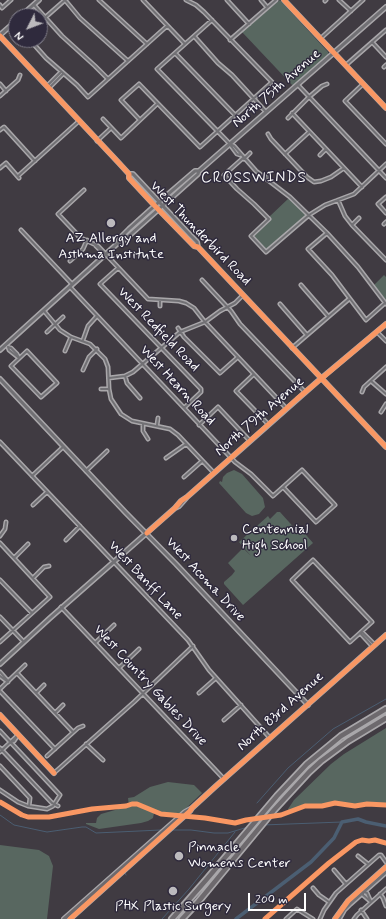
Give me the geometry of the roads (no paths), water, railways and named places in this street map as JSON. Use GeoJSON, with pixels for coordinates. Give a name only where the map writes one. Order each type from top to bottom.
{"type":"FeatureCollection","features":[{"type":"Feature","properties":{"kind":"highway"},"geometry":{"type":"LineString","coordinates":[[172,919],[290,781],[322,751],[364,722],[386,710]]}},
{"type":"Feature","properties":{"kind":"highway"},"geometry":{"type":"LineString","coordinates":[[182,919],[288,794],[321,761],[360,733],[386,718]]}},
{"type":"Feature","properties":{"kind":"main road","name":"North 83rd Avenue"},"geometry":{"type":"LineString","coordinates":[[70,919],[187,812],[386,635]]}},
{"type":"Feature","properties":{"kind":"main road","name":"North 83rd Avenue"},"geometry":{"type":"LineString","coordinates":[[64,919],[153,843]]}},
{"type":"Feature","properties":{"kind":"street"},"geometry":{"type":"LineString","coordinates":[[1,6],[11,0]]}},
{"type":"Feature","properties":{"kind":"street"},"geometry":{"type":"LineString","coordinates":[[30,8],[39,0]]}},
{"type":"Feature","properties":{"kind":"street"},"geometry":{"type":"LineString","coordinates":[[48,14],[65,0],[80,18],[128,61]]}},
{"type":"Feature","properties":{"kind":"street"},"geometry":{"type":"LineString","coordinates":[[99,0],[136,32],[147,44]]}},
{"type":"Feature","properties":{"kind":"street"},"geometry":{"type":"LineString","coordinates":[[143,0],[185,44]]}},
{"type":"Feature","properties":{"kind":"street"},"geometry":{"type":"LineString","coordinates":[[140,120],[121,100],[139,84],[200,147],[272,82],[212,20],[196,5],[186,0]]}},
{"type":"Feature","properties":{"kind":"street"},"geometry":{"type":"LineString","coordinates":[[227,0],[249,24]]}},
{"type":"Feature","properties":{"kind":"street"},"geometry":{"type":"LineString","coordinates":[[261,0],[268,7]]}},
{"type":"Feature","properties":{"kind":"street"},"geometry":{"type":"LineString","coordinates":[[230,40],[276,0]]}},
{"type":"Feature","properties":{"kind":"street"},"geometry":{"type":"LineString","coordinates":[[284,0],[386,108]]}},
{"type":"Feature","properties":{"kind":"street"},"geometry":{"type":"LineString","coordinates":[[339,0],[351,11]]}},
{"type":"Feature","properties":{"kind":"street"},"geometry":{"type":"LineString","coordinates":[[320,39],[363,0]]}},
{"type":"Feature","properties":{"kind":"street"},"geometry":{"type":"LineString","coordinates":[[34,5],[37,8]]}},
{"type":"Feature","properties":{"kind":"street","name":"North 75th Avenue"},"geometry":{"type":"LineString","coordinates":[[0,350],[105,254],[118,243],[122,242],[198,174],[199,171],[386,7]]}},
{"type":"Feature","properties":{"kind":"street"},"geometry":{"type":"LineString","coordinates":[[48,20],[62,36],[108,79]]}},
{"type":"Feature","properties":{"kind":"street"},"geometry":{"type":"LineString","coordinates":[[212,20],[157,69],[230,144],[234,146],[242,157],[256,171],[290,197],[309,214],[327,233],[358,267],[386,304],[366,320],[332,275],[308,249],[327,233]]}},
{"type":"Feature","properties":{"kind":"street"},"geometry":{"type":"LineString","coordinates":[[83,97],[87,96],[108,79],[167,26]]}},
{"type":"Feature","properties":{"kind":"street"},"geometry":{"type":"LineString","coordinates":[[0,36],[8,28]]}},
{"type":"Feature","properties":{"kind":"street"},"geometry":{"type":"LineString","coordinates":[[346,66],[386,30]]}},
{"type":"Feature","properties":{"kind":"street","name":"West Thunderbird Road"},"geometry":{"type":"LineString","coordinates":[[0,36],[129,174],[132,174],[197,242],[198,247]]}},
{"type":"Feature","properties":{"kind":"street"},"geometry":{"type":"LineString","coordinates":[[194,36],[267,112]]}},
{"type":"Feature","properties":{"kind":"street"},"geometry":{"type":"LineString","coordinates":[[372,42],[386,57]]}},
{"type":"Feature","properties":{"kind":"street"},"geometry":{"type":"LineString","coordinates":[[37,48],[87,96]]}},
{"type":"Feature","properties":{"kind":"street"},"geometry":{"type":"LineString","coordinates":[[175,53],[235,115]]}},
{"type":"Feature","properties":{"kind":"street"},"geometry":{"type":"LineString","coordinates":[[48,87],[62,72]]}},
{"type":"Feature","properties":{"kind":"street"},"geometry":{"type":"LineString","coordinates":[[0,96],[18,80],[20,75]]}},
{"type":"Feature","properties":{"kind":"street"},"geometry":{"type":"LineString","coordinates":[[0,84],[6,90]]}},
{"type":"Feature","properties":{"kind":"street"},"geometry":{"type":"LineString","coordinates":[[288,118],[309,97],[326,84]]}},
{"type":"Feature","properties":{"kind":"street"},"geometry":{"type":"LineString","coordinates":[[363,84],[346,101],[386,144]]}},
{"type":"Feature","properties":{"kind":"street"},"geometry":{"type":"LineString","coordinates":[[298,85],[386,178]]}},
{"type":"Feature","properties":{"kind":"street"},"geometry":{"type":"LineString","coordinates":[[103,120],[121,138],[157,104]]}},
{"type":"Feature","properties":{"kind":"street"},"geometry":{"type":"LineString","coordinates":[[292,113],[362,187]]}},
{"type":"Feature","properties":{"kind":"street"},"geometry":{"type":"LineString","coordinates":[[0,168],[6,163],[19,177],[79,121]]}},
{"type":"Feature","properties":{"kind":"street"},"geometry":{"type":"LineString","coordinates":[[0,130],[4,127],[35,161]]}},
{"type":"Feature","properties":{"kind":"street"},"geometry":{"type":"LineString","coordinates":[[97,140],[111,128]]}},
{"type":"Feature","properties":{"kind":"street"},"geometry":{"type":"LineString","coordinates":[[285,154],[309,131]]}},
{"type":"Feature","properties":{"kind":"street"},"geometry":{"type":"LineString","coordinates":[[268,134],[306,177],[314,182],[331,177],[344,168]]}},
{"type":"Feature","properties":{"kind":"street"},"geometry":{"type":"LineString","coordinates":[[320,155],[326,149]]}},
{"type":"Feature","properties":{"kind":"street"},"geometry":{"type":"LineString","coordinates":[[250,153],[242,157],[224,175],[269,219],[251,236],[266,252],[309,214],[321,207],[350,196],[362,187],[386,164]]}},
{"type":"Feature","properties":{"kind":"street","name":"North 75th Avenue"},"geometry":{"type":"LineString","coordinates":[[118,243],[119,239],[129,229],[159,202],[195,171],[199,171]]}},
{"type":"Feature","properties":{"kind":"street","name":"West Thunderbird Road"},"geometry":{"type":"LineString","coordinates":[[129,174],[129,178],[155,206],[194,246],[198,247],[292,348],[386,445]]}},
{"type":"Feature","properties":{"kind":"street"},"geometry":{"type":"LineString","coordinates":[[266,179],[269,174]]}},
{"type":"Feature","properties":{"kind":"street"},"geometry":{"type":"LineString","coordinates":[[84,190],[58,214],[78,235],[98,246],[150,300],[179,301],[189,304],[199,312],[205,322],[286,408]]}},
{"type":"Feature","properties":{"kind":"street"},"geometry":{"type":"LineString","coordinates":[[386,197],[378,204],[386,213]]}},
{"type":"Feature","properties":{"kind":"street"},"geometry":{"type":"LineString","coordinates":[[338,200],[345,216],[352,225],[386,260]]}},
{"type":"Feature","properties":{"kind":"street"},"geometry":{"type":"LineString","coordinates":[[352,225],[358,218]]}},
{"type":"Feature","properties":{"kind":"street","name":"West Hearn Road"},"geometry":{"type":"LineString","coordinates":[[21,230],[97,316],[231,458],[252,474],[273,496],[283,487]]}},
{"type":"Feature","properties":{"kind":"street"},"geometry":{"type":"LineString","coordinates":[[70,261],[83,250],[88,240]]}},
{"type":"Feature","properties":{"kind":"street","name":"West Redfield Road"},"geometry":{"type":"LineString","coordinates":[[118,268],[100,284],[143,330],[162,347],[201,391],[184,408]]}},
{"type":"Feature","properties":{"kind":"street"},"geometry":{"type":"LineString","coordinates":[[202,280],[227,307],[240,324],[305,392]]}},
{"type":"Feature","properties":{"kind":"street"},"geometry":{"type":"LineString","coordinates":[[301,285],[328,316]]}},
{"type":"Feature","properties":{"kind":"street"},"geometry":{"type":"LineString","coordinates":[[109,378],[125,376],[133,372],[180,332],[205,322],[243,295]]}},
{"type":"Feature","properties":{"kind":"street"},"geometry":{"type":"LineString","coordinates":[[292,348],[349,299]]}},
{"type":"Feature","properties":{"kind":"street"},"geometry":{"type":"LineString","coordinates":[[160,300],[160,306]]}},
{"type":"Feature","properties":{"kind":"street"},"geometry":{"type":"LineString","coordinates":[[280,304],[307,335]]}},
{"type":"Feature","properties":{"kind":"street"},"geometry":{"type":"LineString","coordinates":[[44,311],[60,330],[72,337],[90,344],[105,359],[108,367],[109,389],[113,402],[121,414],[128,420],[170,429],[214,473]]}},
{"type":"Feature","properties":{"kind":"street"},"geometry":{"type":"LineString","coordinates":[[83,340],[88,326],[97,316]]}},
{"type":"Feature","properties":{"kind":"street"},"geometry":{"type":"LineString","coordinates":[[47,332],[63,317]]}},
{"type":"Feature","properties":{"kind":"street","name":"North 79th Avenue"},"geometry":{"type":"LineString","coordinates":[[0,664],[23,641],[179,506],[187,497],[286,408],[386,324]]}},
{"type":"Feature","properties":{"kind":"street"},"geometry":{"type":"LineString","coordinates":[[178,328],[180,332],[220,373],[238,357]]}},
{"type":"Feature","properties":{"kind":"street"},"geometry":{"type":"LineString","coordinates":[[377,332],[386,341]]}},
{"type":"Feature","properties":{"kind":"street"},"geometry":{"type":"LineString","coordinates":[[65,351],[72,337]]}},
{"type":"Feature","properties":{"kind":"street"},"geometry":{"type":"LineString","coordinates":[[8,347],[17,354],[19,358],[9,350],[8,347]]}},
{"type":"Feature","properties":{"kind":"street"},"geometry":{"type":"LineString","coordinates":[[83,370],[89,357],[97,350]]}},
{"type":"Feature","properties":{"kind":"street"},"geometry":{"type":"LineString","coordinates":[[27,351],[57,382],[41,397],[11,366],[19,358],[27,351]]}},
{"type":"Feature","properties":{"kind":"street"},"geometry":{"type":"LineString","coordinates":[[362,392],[364,387],[386,368]]}},
{"type":"Feature","properties":{"kind":"street"},"geometry":{"type":"LineString","coordinates":[[254,374],[236,391],[268,425]]}},
{"type":"Feature","properties":{"kind":"street"},"geometry":{"type":"LineString","coordinates":[[125,376],[130,387],[140,398]]}},
{"type":"Feature","properties":{"kind":"street","name":"West Acoma Drive"},"geometry":{"type":"LineString","coordinates":[[0,380],[147,533],[308,705]]}},
{"type":"Feature","properties":{"kind":"street"},"geometry":{"type":"LineString","coordinates":[[371,381],[386,394]]}},
{"type":"Feature","properties":{"kind":"street"},"geometry":{"type":"LineString","coordinates":[[101,389],[109,389]]}},
{"type":"Feature","properties":{"kind":"street"},"geometry":{"type":"LineString","coordinates":[[381,412],[386,404]]}},
{"type":"Feature","properties":{"kind":"street"},"geometry":{"type":"LineString","coordinates":[[200,425],[218,407],[250,441]]}},
{"type":"Feature","properties":{"kind":"street"},"geometry":{"type":"LineString","coordinates":[[156,426],[158,418]]}},
{"type":"Feature","properties":{"kind":"street"},"geometry":{"type":"LineString","coordinates":[[143,424],[143,431],[148,439]]}},
{"type":"Feature","properties":{"kind":"street","name":"West Banff Lane"},"geometry":{"type":"LineString","coordinates":[[0,442],[193,646],[204,664],[270,738]]}},
{"type":"Feature","properties":{"kind":"street"},"geometry":{"type":"LineString","coordinates":[[166,458],[186,444]]}},
{"type":"Feature","properties":{"kind":"street"},"geometry":{"type":"LineString","coordinates":[[32,476],[63,447]]}},
{"type":"Feature","properties":{"kind":"street"},"geometry":{"type":"LineString","coordinates":[[86,471],[107,451]]}},
{"type":"Feature","properties":{"kind":"street"},"geometry":{"type":"LineString","coordinates":[[184,477],[202,461]]}},
{"type":"Feature","properties":{"kind":"street"},"geometry":{"type":"LineString","coordinates":[[302,470],[335,505],[316,522],[283,487],[302,470]]}},
{"type":"Feature","properties":{"kind":"street"},"geometry":{"type":"LineString","coordinates":[[33,505],[47,492]]}},
{"type":"Feature","properties":{"kind":"street"},"geometry":{"type":"LineString","coordinates":[[0,536],[5,529],[6,522]]}},
{"type":"Feature","properties":{"kind":"street"},"geometry":{"type":"LineString","coordinates":[[66,540],[80,526]]}},
{"type":"Feature","properties":{"kind":"street"},"geometry":{"type":"LineString","coordinates":[[0,543],[50,597],[0,642]]}},
{"type":"Feature","properties":{"kind":"street"},"geometry":{"type":"LineString","coordinates":[[14,558],[28,544]]}},
{"type":"Feature","properties":{"kind":"street"},"geometry":{"type":"LineString","coordinates":[[313,560],[372,622],[361,632],[350,642],[292,580],[313,560]]}},
{"type":"Feature","properties":{"kind":"street"},"geometry":{"type":"LineString","coordinates":[[33,578],[44,567],[49,566]]}},
{"type":"Feature","properties":{"kind":"street"},"geometry":{"type":"LineString","coordinates":[[0,580],[32,613]]}},
{"type":"Feature","properties":{"kind":"street","name":"West Country Gables Drive"},"geometry":{"type":"LineString","coordinates":[[61,608],[224,779]]}},
{"type":"Feature","properties":{"kind":"street"},"geometry":{"type":"LineString","coordinates":[[0,617],[23,641]]}},
{"type":"Feature","properties":{"kind":"street"},"geometry":{"type":"LineString","coordinates":[[95,643],[114,625]]}},
{"type":"Feature","properties":{"kind":"street"},"geometry":{"type":"LineString","coordinates":[[361,632],[374,646]]}},
{"type":"Feature","properties":{"kind":"street"},"geometry":{"type":"LineString","coordinates":[[0,715],[54,773],[143,694],[193,646]]}},
{"type":"Feature","properties":{"kind":"street"},"geometry":{"type":"LineString","coordinates":[[119,668],[138,649]]}},
{"type":"Feature","properties":{"kind":"street"},"geometry":{"type":"LineString","coordinates":[[25,665],[0,690],[55,749]]}},
{"type":"Feature","properties":{"kind":"street"},"geometry":{"type":"LineString","coordinates":[[0,672],[8,682]]}},
{"type":"Feature","properties":{"kind":"street"},"geometry":{"type":"LineString","coordinates":[[17,673],[73,732]]}},
{"type":"Feature","properties":{"kind":"street"},"geometry":{"type":"LineString","coordinates":[[0,676],[8,682]]}},
{"type":"Feature","properties":{"kind":"street"},"geometry":{"type":"LineString","coordinates":[[199,693],[216,678]]}},
{"type":"Feature","properties":{"kind":"street"},"geometry":{"type":"LineString","coordinates":[[36,693],[44,685]]}},
{"type":"Feature","properties":{"kind":"street"},"geometry":{"type":"LineString","coordinates":[[55,713],[63,705]]}},
{"type":"Feature","properties":{"kind":"street"},"geometry":{"type":"LineString","coordinates":[[224,720],[241,705]]}},
{"type":"Feature","properties":{"kind":"street"},"geometry":{"type":"LineString","coordinates":[[47,756],[73,732],[83,726]]}},
{"type":"Feature","properties":{"kind":"street"},"geometry":{"type":"LineString","coordinates":[[0,731],[60,795],[54,805],[49,809],[29,806],[18,802],[0,790]]}},
{"type":"Feature","properties":{"kind":"street"},"geometry":{"type":"LineString","coordinates":[[18,735],[1,750],[54,805],[58,806]]}},
{"type":"Feature","properties":{"kind":"street"},"geometry":{"type":"LineString","coordinates":[[86,744],[103,760]]}},
{"type":"Feature","properties":{"kind":"street"},"geometry":{"type":"LineString","coordinates":[[0,766],[30,798],[29,806]]}},
{"type":"Feature","properties":{"kind":"street"},"geometry":{"type":"LineString","coordinates":[[320,919],[329,902],[336,893],[368,864],[379,855],[381,855],[386,862]]}},
{"type":"Feature","properties":{"kind":"street"},"geometry":{"type":"LineString","coordinates":[[358,856],[368,864]]}},
{"type":"Feature","properties":{"kind":"street"},"geometry":{"type":"LineString","coordinates":[[339,919],[344,910],[386,867]]}},
{"type":"Feature","properties":{"kind":"street"},"geometry":{"type":"LineString","coordinates":[[334,870],[346,884]]}},
{"type":"Feature","properties":{"kind":"street"},"geometry":{"type":"LineString","coordinates":[[335,919],[341,908],[386,872]]}},
{"type":"Feature","properties":{"kind":"street"},"geometry":{"type":"LineString","coordinates":[[313,888],[329,902]]}},
{"type":"Feature","properties":{"kind":"street"},"geometry":{"type":"LineString","coordinates":[[354,919],[386,889]]}},
{"type":"Feature","properties":{"kind":"street"},"geometry":{"type":"LineString","coordinates":[[362,891],[366,892],[371,902]]}},
{"type":"Feature","properties":{"kind":"street"},"geometry":{"type":"LineString","coordinates":[[362,891],[363,895],[371,902]]}},
{"type":"Feature","properties":{"kind":"street"},"geometry":{"type":"LineString","coordinates":[[380,894],[386,906]]}},
{"type":"Feature","properties":{"kind":"street"},"geometry":{"type":"LineString","coordinates":[[286,919],[296,909],[313,919]]}},
{"type":"Feature","properties":{"kind":"street"},"geometry":{"type":"LineString","coordinates":[[362,910],[367,919]]}},
{"type":"Feature","properties":{"kind":"waterway"},"geometry":{"type":"LineString","coordinates":[[257,803],[288,768],[333,729],[386,699]]}},
{"type":"Feature","properties":{"kind":"waterway"},"geometry":{"type":"LineString","coordinates":[[0,815],[14,825],[47,832],[82,827],[86,827],[96,833],[161,830]]}},
{"type":"Feature","properties":{"kind":"waterway"},"geometry":{"type":"LineString","coordinates":[[236,919],[311,862],[334,838],[342,822],[358,819],[386,826]]}},
{"type":"Feature","properties":{"kind":"waterway"},"geometry":{"type":"LineString","coordinates":[[263,825],[342,822]]}},
{"type":"Feature","properties":{"kind":"waterway"},"geometry":{"type":"LineString","coordinates":[[171,830],[228,833],[248,827]]}},
{"type":"Feature","properties":{"kind":"waterway"},"geometry":{"type":"LineString","coordinates":[[162,919],[189,889],[235,832]]}},
{"type":"Feature","properties":{"kind":"place","name":"AZ Allergy and Asthma Institute"},"geometry":{"type":"Point","coordinates":[111,223]}},
{"type":"Feature","properties":{"kind":"place","name":"Centennial High School"},"geometry":{"type":"Point","coordinates":[234,538]}},
{"type":"Feature","properties":{"kind":"place","name":"Pinnacle Womens Center"},"geometry":{"type":"Point","coordinates":[179,856]}},
{"type":"Feature","properties":{"kind":"place","name":"PHX Plastic Surgery"},"geometry":{"type":"Point","coordinates":[173,891]}},
{"type":"Feature","properties":{"kind":"district","name":"CROSSWINDS"},"geometry":{"type":"Point","coordinates":[254,179]}}]}
